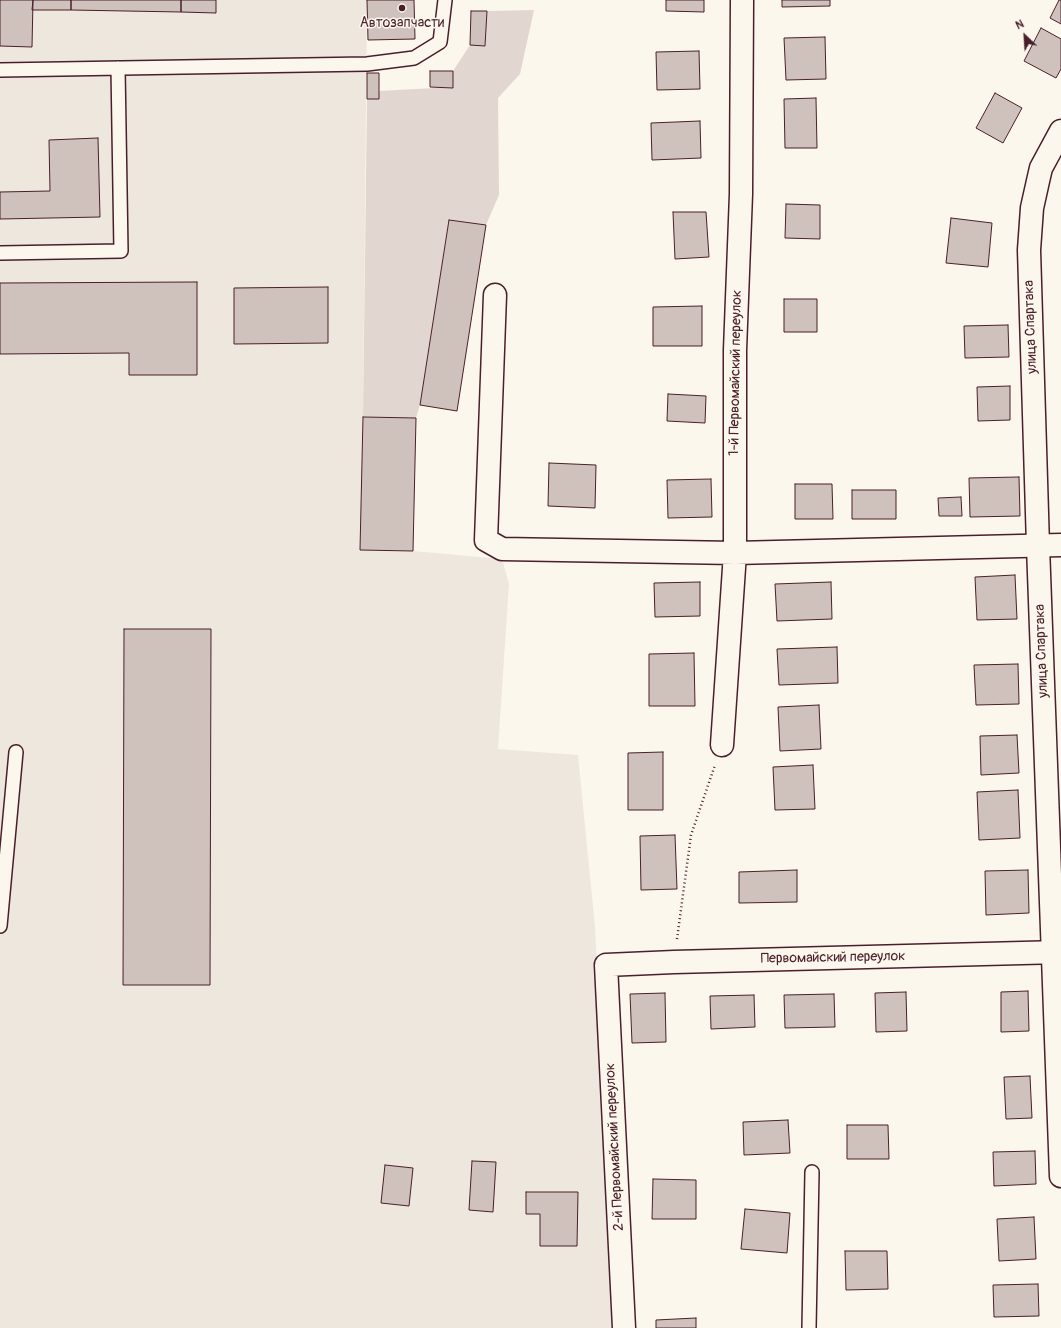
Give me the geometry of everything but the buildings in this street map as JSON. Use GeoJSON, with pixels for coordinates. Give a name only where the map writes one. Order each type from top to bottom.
{"type":"FeatureCollection","features":[{"type":"Feature","properties":{"kind":"street","name":"1-й Первомайский переулок"},"geometry":{"type":"LineString","coordinates":[[722,745],[736,553],[735,350],[741,194],[742,0]]}},
{"type":"Feature","properties":{"kind":"street","name":"улица Спартака"},"geometry":{"type":"LineString","coordinates":[[1061,131],[1040,174],[1032,208],[1029,236],[1038,546],[1057,952],[1061,1176]]}},
{"type":"Feature","properties":{"kind":"street"},"geometry":{"type":"LineString","coordinates":[[495,295],[486,540],[502,549],[736,553],[1061,545]]}},
{"type":"Feature","properties":{"kind":"street","name":"Первомайский переулок"},"geometry":{"type":"LineString","coordinates":[[606,965],[1057,952]]}},
{"type":"Feature","properties":{"kind":"street","name":"2-й Первомайский переулок"},"geometry":{"type":"LineString","coordinates":[[606,965],[624,1328]]}},
{"type":"Feature","properties":{"kind":"lane"},"geometry":{"type":"LineString","coordinates":[[0,70],[367,64],[414,58],[440,42],[445,0]]}},
{"type":"Feature","properties":{"kind":"lane"},"geometry":{"type":"LineString","coordinates":[[0,253],[120,251],[118,68]]}},
{"type":"Feature","properties":{"kind":"lane"},"geometry":{"type":"LineString","coordinates":[[0,926],[16,752]]}},
{"type":"Feature","properties":{"kind":"lane"},"geometry":{"type":"LineString","coordinates":[[809,1328],[812,1172]]}},
{"type":"Feature","properties":{"kind":"path"},"geometry":{"type":"LineString","coordinates":[[674,962],[691,835],[722,745]]}},
{"type":"Feature","properties":{"kind":"shaded area"},"geometry":{"type":"Polygon","coordinates":[[[0,0],[367,0],[363,417],[360,550],[413,551],[502,559],[509,584],[498,749],[578,755],[595,927],[615,1328],[0,1328],[0,0]]]}},
{"type":"Feature","properties":{"kind":"shaded area"},"geometry":{"type":"Polygon","coordinates":[[[534,10],[520,74],[498,98],[499,195],[486,225],[449,220],[420,405],[416,418],[363,417],[367,99],[379,99],[379,91],[453,87],[453,71],[470,45],[485,46],[487,11],[534,10]]]}},
{"type":"Feature","properties":{"kind":"place","name":"Автозапчасти"},"geometry":{"type":"Point","coordinates":[402,8]}}]}
